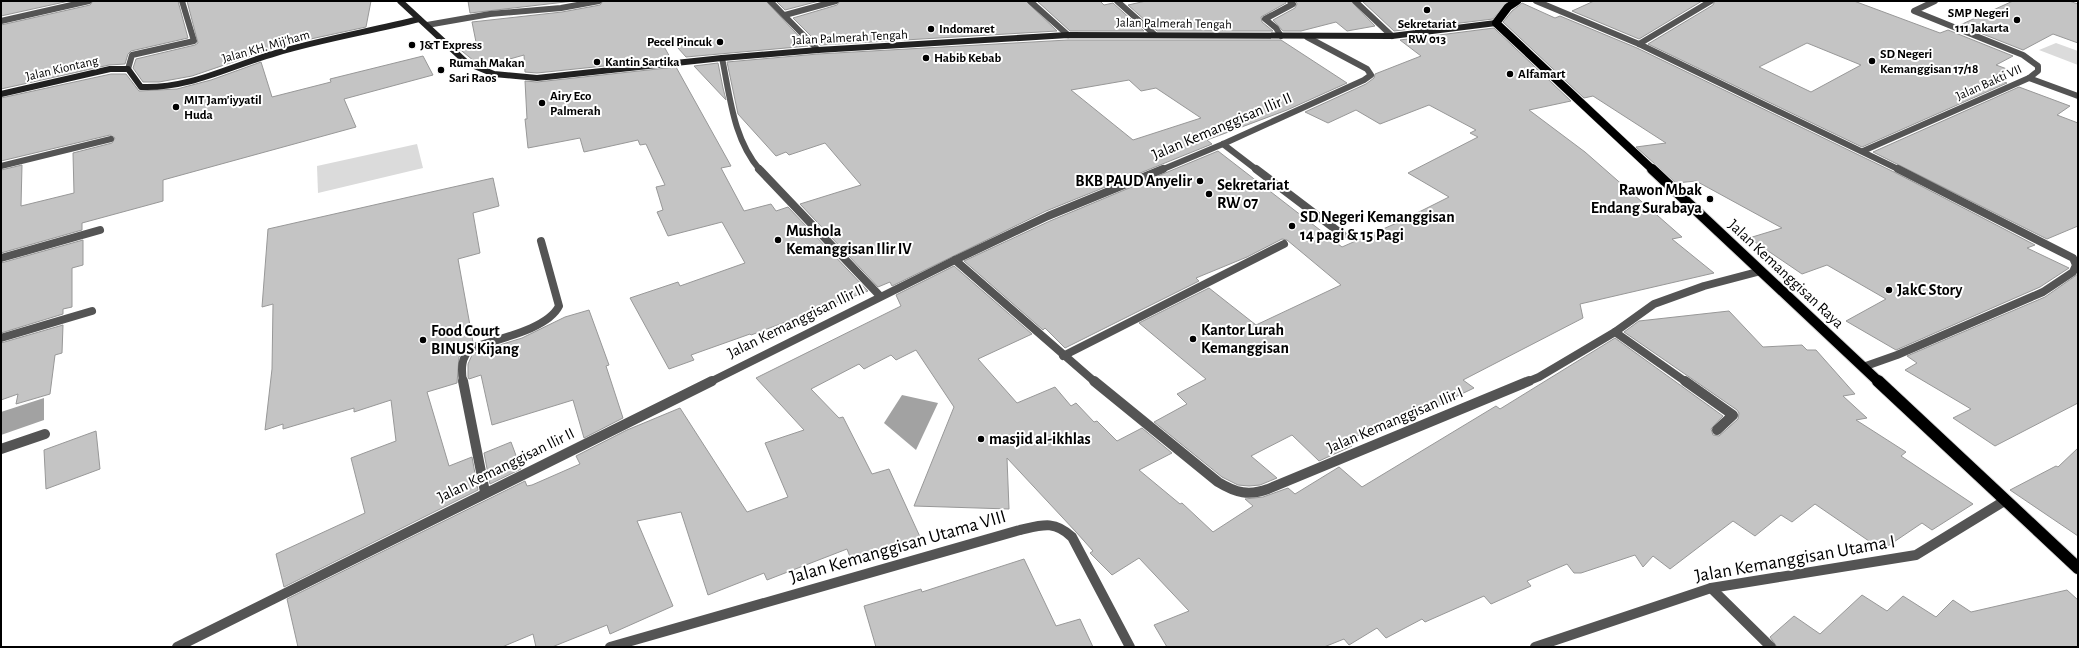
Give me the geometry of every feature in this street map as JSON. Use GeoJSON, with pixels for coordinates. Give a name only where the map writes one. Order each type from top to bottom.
{"type":"FeatureCollection","features":[{"type":"Feature","properties":{"kind":"main road"},"geometry":{"type":"LineString","coordinates":[[1496,23],[1508,7],[1517,1]]}},
{"type":"Feature","properties":{"kind":"main road","name":"Jalan Kemanggisan Raya"},"geometry":{"type":"LineString","coordinates":[[1496,23],[2078,568]]}},
{"type":"Feature","properties":{"kind":"street"},"geometry":{"type":"LineString","coordinates":[[1,21],[90,1]]}},
{"type":"Feature","properties":{"kind":"street"},"geometry":{"type":"LineString","coordinates":[[128,69],[132,55],[194,41],[182,1]]}},
{"type":"Feature","properties":{"kind":"street","name":"Jalan Palmerah Tengah"},"geometry":{"type":"LineString","coordinates":[[400,1],[467,63],[494,74],[537,78],[722,58],[818,50],[989,41],[1068,35],[1154,34],[1307,37],[1392,36],[1496,23]]}},
{"type":"Feature","properties":{"kind":"street"},"geometry":{"type":"LineString","coordinates":[[427,25],[490,14],[561,8],[599,1]]}},
{"type":"Feature","properties":{"kind":"street"},"geometry":{"type":"LineString","coordinates":[[770,1],[818,50]]}},
{"type":"Feature","properties":{"kind":"street"},"geometry":{"type":"LineString","coordinates":[[785,15],[836,1]]}},
{"type":"Feature","properties":{"kind":"street"},"geometry":{"type":"LineString","coordinates":[[1030,1],[1068,35]]}},
{"type":"Feature","properties":{"kind":"street"},"geometry":{"type":"LineString","coordinates":[[1117,1],[1154,34]]}},
{"type":"Feature","properties":{"kind":"street"},"geometry":{"type":"LineString","coordinates":[[1281,36],[1276,28],[1266,19],[1266,17],[1294,4],[1290,1]]}},
{"type":"Feature","properties":{"kind":"street"},"geometry":{"type":"LineString","coordinates":[[1355,1],[1392,36]]}},
{"type":"Feature","properties":{"kind":"street"},"geometry":{"type":"LineString","coordinates":[[1536,1],[1639,44],[1863,151],[2045,242],[2073,258],[2076,265],[2073,272],[2044,292],[1897,355],[1863,367]]}},
{"type":"Feature","properties":{"kind":"street"},"geometry":{"type":"LineString","coordinates":[[1639,44],[1711,1]]}},
{"type":"Feature","properties":{"kind":"street","name":"Jalan Bakti VII"},"geometry":{"type":"LineString","coordinates":[[1863,151],[2029,78],[2038,71],[2038,66],[2022,55],[1914,11],[1935,1]]}},
{"type":"Feature","properties":{"kind":"street","name":"Jalan KH. Mij'ham"},"geometry":{"type":"LineString","coordinates":[[128,69],[141,87],[153,89],[177,86],[201,80],[242,63],[277,53],[420,19]]}},
{"type":"Feature","properties":{"kind":"street","name":"Jalan Kemanggisan Ilir II"},"geometry":{"type":"LineString","coordinates":[[177,647],[485,492],[955,260],[1048,216],[1223,144],[1364,80],[1371,74],[1367,70],[1307,37]]}},
{"type":"Feature","properties":{"kind":"street"},"geometry":{"type":"LineString","coordinates":[[722,58],[736,126],[746,150],[758,168],[880,296]]}},
{"type":"Feature","properties":{"kind":"street","name":"Jalan Kiontang"},"geometry":{"type":"LineString","coordinates":[[1,94],[110,69],[128,69]]}},
{"type":"Feature","properties":{"kind":"street"},"geometry":{"type":"LineString","coordinates":[[2029,78],[2078,96]]}},
{"type":"Feature","properties":{"kind":"street"},"geometry":{"type":"LineString","coordinates":[[1,166],[111,139]]}},
{"type":"Feature","properties":{"kind":"street"},"geometry":{"type":"LineString","coordinates":[[1223,144],[1343,235]]}},
{"type":"Feature","properties":{"kind":"street"},"geometry":{"type":"LineString","coordinates":[[1,258],[100,230]]}},
{"type":"Feature","properties":{"kind":"street"},"geometry":{"type":"LineString","coordinates":[[485,492],[464,386],[462,372],[464,355],[471,348],[542,324],[555,314],[559,306],[541,241]]}},
{"type":"Feature","properties":{"kind":"street"},"geometry":{"type":"LineString","coordinates":[[1063,356],[1284,244]]}},
{"type":"Feature","properties":{"kind":"street","name":"Jalan Kemanggisan Ilir I"},"geometry":{"type":"LineString","coordinates":[[955,260],[1063,356],[1218,482],[1230,490],[1249,495],[1288,481],[1539,377],[1616,332],[1654,304],[1704,286],[1761,271]]}},
{"type":"Feature","properties":{"kind":"street"},"geometry":{"type":"LineString","coordinates":[[1,338],[92,311]]}},
{"type":"Feature","properties":{"kind":"street"},"geometry":{"type":"LineString","coordinates":[[1616,332],[1733,415],[1717,430]]}},
{"type":"Feature","properties":{"kind":"street"},"geometry":{"type":"LineString","coordinates":[[1,449],[45,434]]}},
{"type":"Feature","properties":{"kind":"street","name":"Jalan Kemanggisan Utama I"},"geometry":{"type":"LineString","coordinates":[[1535,647],[1711,588],[1916,555],[2006,500]]}},
{"type":"Feature","properties":{"kind":"street","name":"Jalan Kemanggisan Utama VIII"},"geometry":{"type":"LineString","coordinates":[[610,647],[1020,530],[1052,524],[1058,526],[1072,537],[1130,647]]}},
{"type":"Feature","properties":{"kind":"street"},"geometry":{"type":"LineString","coordinates":[[1711,588],[1771,647]]}},
{"type":"Feature","properties":{"kind":"shaded area"},"geometry":{"type":"Polygon","coordinates":[[[2056,43],[2078,51],[2078,65],[2039,50],[2056,43]]]}},
{"type":"Feature","properties":{"kind":"shaded area"},"geometry":{"type":"Polygon","coordinates":[[[417,144],[423,168],[318,193],[317,166],[417,144]]]}},
{"type":"Feature","properties":{"kind":"shaded area"},"geometry":{"type":"Polygon","coordinates":[[[902,395],[938,403],[916,450],[884,423],[902,395]]]}},
{"type":"Feature","properties":{"kind":"shaded area"},"geometry":{"type":"Polygon","coordinates":[[[44,398],[44,420],[1,435],[1,412],[44,398]]]}},
{"type":"Feature","properties":{"kind":"building"},"geometry":{"type":"Polygon","coordinates":[[[1,1],[69,1],[1,16],[1,1]]]}},
{"type":"Feature","properties":{"kind":"building"},"geometry":{"type":"Polygon","coordinates":[[[93,1],[178,1],[188,38],[131,51],[128,54],[125,64],[109,65],[1,89],[1,25],[90,5],[93,1]]]}},
{"type":"Feature","properties":{"kind":"building"},"geometry":{"type":"Polygon","coordinates":[[[187,1],[371,1],[366,27],[283,45],[192,76],[159,82],[143,82],[133,68],[136,59],[198,43],[187,1]]]}},
{"type":"Feature","properties":{"kind":"building"},"geometry":{"type":"Polygon","coordinates":[[[468,1],[574,1],[470,13],[468,1]]]}},
{"type":"Feature","properties":{"kind":"building"},"geometry":{"type":"Polygon","coordinates":[[[603,1],[766,1],[808,46],[686,57],[669,38],[662,43],[671,59],[537,73],[525,72],[524,55],[485,66],[474,61],[457,47],[476,42],[472,22],[562,12],[600,5],[603,1]]]}},
{"type":"Feature","properties":{"kind":"building"},"geometry":{"type":"Polygon","coordinates":[[[776,1],[819,1],[785,10],[776,1]]]}},
{"type":"Feature","properties":{"kind":"building"},"geometry":{"type":"Polygon","coordinates":[[[840,1],[1026,1],[1057,31],[820,45],[793,18],[837,5],[840,1]]]}},
{"type":"Feature","properties":{"kind":"building"},"geometry":{"type":"Polygon","coordinates":[[[1037,1],[1100,1],[1104,5],[1113,3],[1144,31],[1070,31],[1037,1]]]}},
{"type":"Feature","properties":{"kind":"building"},"geometry":{"type":"Polygon","coordinates":[[[1146,1],[1286,1],[1286,3],[1261,17],[1262,22],[1273,31],[1157,31],[1128,5],[1146,1]]]}},
{"type":"Feature","properties":{"kind":"building"},"geometry":{"type":"Polygon","coordinates":[[[1296,1],[1351,1],[1375,26],[1347,31],[1336,22],[1301,31],[1283,31],[1273,20],[1295,8],[1297,4],[1296,1]]]}},
{"type":"Feature","properties":{"kind":"building"},"geometry":{"type":"Polygon","coordinates":[[[1362,1],[1508,1],[1493,19],[1394,31],[1362,1]]]}},
{"type":"Feature","properties":{"kind":"building"},"geometry":{"type":"Polygon","coordinates":[[[1594,1],[1702,1],[1639,39],[1572,11],[1594,1]]]}},
{"type":"Feature","properties":{"kind":"building"},"geometry":{"type":"Polygon","coordinates":[[[1715,1],[1854,1],[1940,33],[1948,30],[2013,56],[1996,65],[2007,69],[1992,77],[2007,83],[1862,147],[1648,44],[1713,5],[1715,1]],[[1807,43],[1759,67],[1811,92],[1861,65],[1807,43]]]}},
{"type":"Feature","properties":{"kind":"building","name":"SMP Negeri 111 Jakarta"},"geometry":{"type":"Polygon","coordinates":[[[2013,1],[2069,1],[2078,4],[2078,43],[2053,34],[2023,50],[1960,25],[2013,1]]]}},
{"type":"Feature","properties":{"kind":"building"},"geometry":{"type":"Polygon","coordinates":[[[1522,3],[1555,18],[1560,16],[1637,48],[1894,172],[2035,245],[2027,248],[2069,268],[2040,287],[1896,350],[1846,321],[1886,299],[1827,265],[1802,274],[1749,238],[1782,228],[1696,181],[1676,183],[1636,147],[1666,143],[1593,96],[1584,98],[1503,22],[1512,11],[1522,3]]]}},
{"type":"Feature","properties":{"kind":"building"},"geometry":{"type":"Polygon","coordinates":[[[1494,28],[1571,101],[1529,110],[1585,152],[1682,237],[1672,239],[1714,273],[1580,304],[1583,318],[1463,380],[1474,388],[1391,428],[1383,421],[1347,442],[1352,446],[1319,461],[1292,435],[1251,456],[1277,478],[1260,485],[1249,486],[1238,485],[1222,477],[1154,422],[1187,404],[1177,394],[1206,379],[1139,323],[1209,288],[1256,325],[1341,285],[1287,240],[1282,239],[1247,257],[1196,278],[1199,281],[1065,348],[1045,328],[1043,330],[964,261],[1050,221],[1218,151],[1342,247],[1399,222],[1449,197],[1408,173],[1478,137],[1470,133],[1476,130],[1429,105],[1380,124],[1356,110],[1328,123],[1305,112],[1366,84],[1374,78],[1375,74],[1421,56],[1400,40],[1494,28]]]}},
{"type":"Feature","properties":{"kind":"building"},"geometry":{"type":"Polygon","coordinates":[[[1068,40],[1281,40],[1347,83],[1287,110],[1207,140],[1212,144],[1046,211],[892,286],[890,282],[878,287],[800,204],[861,185],[825,143],[789,155],[786,152],[776,156],[738,114],[727,62],[818,54],[1068,40]],[[1129,80],[1071,90],[1133,140],[1201,118],[1156,88],[1141,91],[1129,80]]]}},
{"type":"Feature","properties":{"kind":"building"},"geometry":{"type":"Polygon","coordinates":[[[423,56],[433,75],[344,99],[356,127],[163,180],[163,201],[82,223],[82,230],[1,253],[1,170],[22,165],[21,206],[74,193],[73,153],[112,143],[115,138],[110,135],[1,161],[1,98],[111,74],[126,74],[139,91],[177,89],[211,80],[261,62],[272,97],[331,82],[330,79],[423,56]]]}},
{"type":"Feature","properties":{"kind":"building"},"geometry":{"type":"Polygon","coordinates":[[[718,63],[723,88],[726,100],[694,66],[718,63]]]}},
{"type":"Feature","properties":{"kind":"building"},"geometry":{"type":"Polygon","coordinates":[[[676,67],[731,166],[721,168],[744,211],[771,204],[776,211],[788,207],[868,291],[751,335],[750,334],[691,355],[694,360],[669,369],[630,298],[678,282],[680,286],[745,263],[722,222],[668,236],[657,212],[663,210],[656,187],[665,185],[646,144],[640,145],[638,140],[584,152],[580,138],[528,148],[525,119],[527,119],[525,81],[537,82],[676,67]]]}},
{"type":"Feature","properties":{"kind":"building"},"geometry":{"type":"Polygon","coordinates":[[[2019,87],[2070,106],[2057,115],[2078,123],[2078,226],[2047,239],[1873,152],[2019,87]]]}},
{"type":"Feature","properties":{"kind":"building"},"geometry":{"type":"Polygon","coordinates":[[[493,178],[499,206],[473,213],[480,253],[458,259],[473,342],[467,345],[459,357],[457,383],[427,392],[449,466],[472,457],[478,490],[284,587],[276,554],[365,513],[351,458],[396,441],[391,400],[354,412],[354,408],[283,429],[283,424],[265,430],[272,369],[273,304],[262,307],[268,229],[493,178]]]}},
{"type":"Feature","properties":{"kind":"building"},"geometry":{"type":"Polygon","coordinates":[[[83,240],[83,265],[72,268],[72,307],[63,309],[63,314],[1,333],[1,263],[83,240]]]}},
{"type":"Feature","properties":{"kind":"building"},"geometry":{"type":"Polygon","coordinates":[[[954,266],[1032,334],[978,359],[1017,403],[1055,387],[1071,406],[1076,403],[1094,422],[1097,421],[1117,441],[1142,428],[1172,453],[1139,470],[1180,504],[1182,503],[1213,532],[1253,506],[1245,499],[1263,497],[1288,488],[1295,494],[1339,467],[1362,487],[1496,406],[1500,409],[1615,338],[1723,416],[1711,429],[1713,435],[1719,436],[1738,419],[1739,413],[1737,410],[1624,332],[1639,321],[1729,311],[1763,347],[1802,345],[1807,350],[1816,350],[1855,394],[1843,396],[1867,418],[1856,420],[1906,452],[1901,456],[1973,504],[1932,530],[1922,523],[1882,550],[1815,504],[1792,522],[1781,515],[1755,536],[1733,521],[1670,569],[1653,556],[1643,567],[1635,555],[1581,573],[1574,573],[1567,564],[1527,581],[1531,586],[1491,604],[1484,596],[1425,622],[1422,619],[1386,638],[1377,628],[1349,645],[1344,639],[1324,647],[1167,647],[1154,625],[1189,611],[1139,558],[1112,575],[1090,553],[1093,551],[1076,532],[1007,458],[1009,509],[914,506],[954,407],[916,350],[896,360],[891,355],[864,369],[859,364],[811,389],[839,418],[843,417],[872,474],[889,469],[921,539],[852,562],[847,549],[767,580],[764,573],[708,595],[681,512],[637,521],[673,606],[610,634],[607,625],[552,647],[536,647],[533,634],[502,647],[298,647],[287,599],[525,481],[527,486],[532,485],[580,464],[576,456],[627,430],[680,408],[747,512],[788,497],[765,443],[804,430],[756,378],[901,306],[896,295],[954,266]]]}},
{"type":"Feature","properties":{"kind":"building"},"geometry":{"type":"Polygon","coordinates":[[[2078,274],[2078,403],[1995,446],[1953,418],[1971,409],[1905,370],[1917,363],[1907,356],[2045,297],[2078,274]]]}},
{"type":"Feature","properties":{"kind":"building"},"geometry":{"type":"Polygon","coordinates":[[[589,310],[609,365],[606,366],[623,418],[584,438],[573,400],[492,425],[481,375],[469,379],[468,377],[468,364],[472,355],[474,353],[522,338],[565,317],[589,310]]]}},
{"type":"Feature","properties":{"kind":"building"},"geometry":{"type":"Polygon","coordinates":[[[63,325],[62,353],[55,355],[50,394],[16,404],[18,394],[1,400],[1,343],[63,325]]]}},
{"type":"Feature","properties":{"kind":"building"},"geometry":{"type":"Polygon","coordinates":[[[96,431],[100,469],[46,489],[44,450],[96,431]]]}},
{"type":"Feature","properties":{"kind":"building"},"geometry":{"type":"Polygon","coordinates":[[[511,442],[521,469],[490,484],[484,453],[511,442]]]}},
{"type":"Feature","properties":{"kind":"building"},"geometry":{"type":"Polygon","coordinates":[[[2078,448],[2078,536],[2010,490],[2056,466],[2058,467],[2078,448]]]}},
{"type":"Feature","properties":{"kind":"building"},"geometry":{"type":"Polygon","coordinates":[[[1024,559],[1056,626],[1080,619],[1093,647],[876,647],[864,606],[921,589],[922,592],[1024,559]]]}},
{"type":"Feature","properties":{"kind":"building"},"geometry":{"type":"Polygon","coordinates":[[[2067,590],[2078,600],[2078,647],[1777,647],[1770,637],[1794,616],[1820,634],[1862,595],[1887,611],[1903,596],[1936,617],[1953,600],[1971,612],[2067,590]]]}},
{"type":"Feature","properties":{"kind":"place","name":"Sekretariat RW 013"},"geometry":{"type":"Point","coordinates":[1427,10]}},
{"type":"Feature","properties":{"kind":"place","name":"SMP Negeri 111 Jakarta"},"geometry":{"type":"Point","coordinates":[2017,20]}},
{"type":"Feature","properties":{"kind":"place","name":"Indomaret"},"geometry":{"type":"Point","coordinates":[931,29]}},
{"type":"Feature","properties":{"kind":"place","name":"Pecel Pincuk"},"geometry":{"type":"Point","coordinates":[720,42]}},
{"type":"Feature","properties":{"kind":"place","name":"J&T Express"},"geometry":{"type":"Point","coordinates":[412,45]}},
{"type":"Feature","properties":{"kind":"place","name":"Habib Kebab"},"geometry":{"type":"Point","coordinates":[926,58]}},
{"type":"Feature","properties":{"kind":"place","name":"SD Negeri Kemanggisan 17/18"},"geometry":{"type":"Point","coordinates":[1872,61]}},
{"type":"Feature","properties":{"kind":"place","name":"Kantin Sartika"},"geometry":{"type":"Point","coordinates":[597,62]}},
{"type":"Feature","properties":{"kind":"place","name":"Rumah Makan Sari Raos"},"geometry":{"type":"Point","coordinates":[441,70]}},
{"type":"Feature","properties":{"kind":"place","name":"Alfamart"},"geometry":{"type":"Point","coordinates":[1510,74]}},
{"type":"Feature","properties":{"kind":"place","name":"Airy Eco Palmerah"},"geometry":{"type":"Point","coordinates":[542,103]}},
{"type":"Feature","properties":{"kind":"place","name":"MIT Jam'iyyatil Huda"},"geometry":{"type":"Point","coordinates":[176,107]}},
{"type":"Feature","properties":{"kind":"place","name":"BKB PAUD Anyelir"},"geometry":{"type":"Point","coordinates":[1200,181]}},
{"type":"Feature","properties":{"kind":"place","name":"Sekretariat RW 07"},"geometry":{"type":"Point","coordinates":[1209,194]}},
{"type":"Feature","properties":{"kind":"place","name":"Rawon Mbak Endang Surabaya"},"geometry":{"type":"Point","coordinates":[1710,199]}},
{"type":"Feature","properties":{"kind":"place","name":"SD Negeri Kemanggisan 14 pagi & 15 Pagi"},"geometry":{"type":"Point","coordinates":[1292,226]}},
{"type":"Feature","properties":{"kind":"place","name":"Mushola Kemanggisan Ilir IV"},"geometry":{"type":"Point","coordinates":[778,240]}},
{"type":"Feature","properties":{"kind":"place","name":"JakC Story"},"geometry":{"type":"Point","coordinates":[1889,290]}},
{"type":"Feature","properties":{"kind":"place","name":"Kantor Lurah Kemanggisan"},"geometry":{"type":"Point","coordinates":[1193,339]}},
{"type":"Feature","properties":{"kind":"place","name":"Food Court BINUS Kijang"},"geometry":{"type":"Point","coordinates":[423,340]}},
{"type":"Feature","properties":{"kind":"place","name":"masjid al-ikhlas"},"geometry":{"type":"Point","coordinates":[981,439]}}]}
